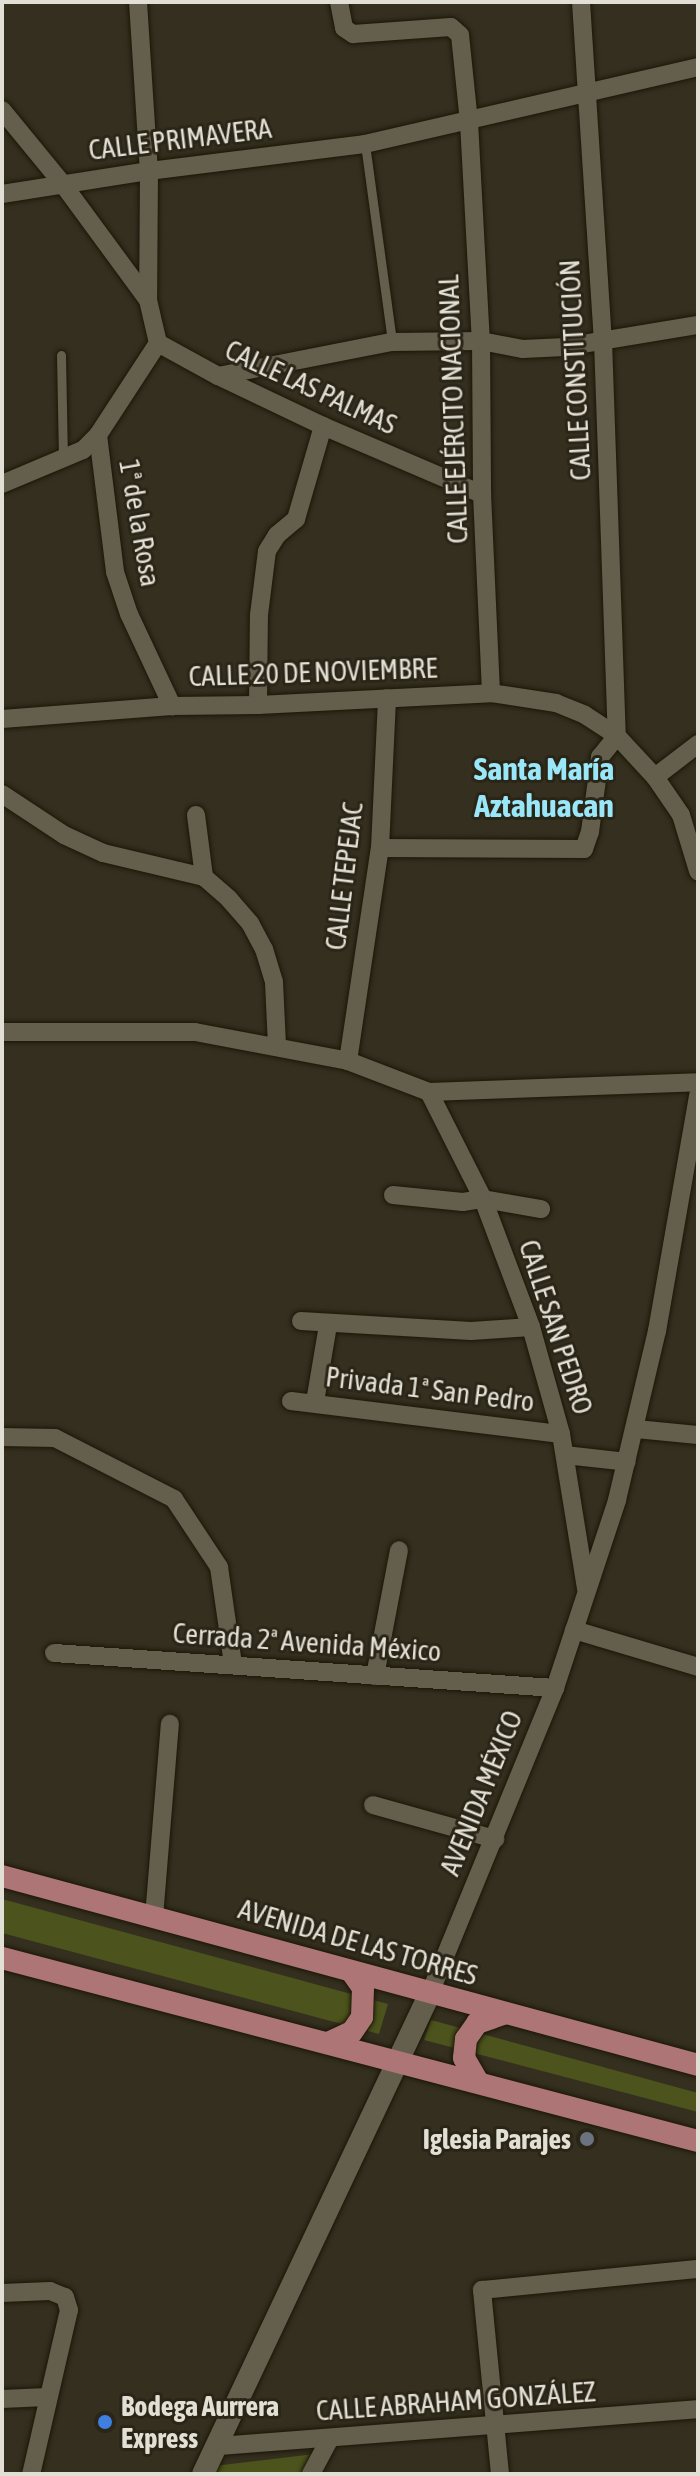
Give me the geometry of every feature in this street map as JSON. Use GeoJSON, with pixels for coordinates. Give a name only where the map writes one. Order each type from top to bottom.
{"type":"FeatureCollection","features":[{"type":"Feature","properties":{"kind":"main road","name":"AVENIDA DE LAS TORRES"},"geometry":{"type":"LineString","coordinates":[[2,1876],[698,2065]]}},
{"type":"Feature","properties":{"kind":"main road"},"geometry":{"type":"LineString","coordinates":[[2,1958],[698,2141]]}},
{"type":"Feature","properties":{"kind":"main road"},"geometry":{"type":"LineString","coordinates":[[328,2043],[345,2037],[362,2017],[363,1988],[352,1972]]}},
{"type":"Feature","properties":{"kind":"main road"},"geometry":{"type":"LineString","coordinates":[[478,2082],[464,2058],[466,2039],[477,2023],[503,2014]]}},
{"type":"Feature","properties":{"kind":"street"},"geometry":{"type":"LineString","coordinates":[[2,484],[83,450],[98,435],[158,343],[148,300],[149,171],[138,2]]}},
{"type":"Feature","properties":{"kind":"street","name":"CALLE EJÉRCITO NACIONAL"},"geometry":{"type":"LineString","coordinates":[[339,2],[344,28],[353,34],[451,27],[460,35],[469,122],[481,341],[482,494],[491,693]]}},
{"type":"Feature","properties":{"kind":"street","name":"CALLE CONSTITUCIÓN"},"geometry":{"type":"LineString","coordinates":[[581,2],[603,341],[617,736]]}},
{"type":"Feature","properties":{"kind":"street","name":"CALLE PRIMAVERA"},"geometry":{"type":"LineString","coordinates":[[2,194],[149,171],[365,144],[698,67]]}},
{"type":"Feature","properties":{"kind":"street"},"geometry":{"type":"LineString","coordinates":[[2,110],[62,183],[148,300]]}},
{"type":"Feature","properties":{"kind":"street"},"geometry":{"type":"LineString","coordinates":[[218,376],[392,342],[481,341],[523,349],[603,341],[698,325]]}},
{"type":"Feature","properties":{"kind":"street","name":"CALLE LAS PALMAS"},"geometry":{"type":"LineString","coordinates":[[158,343],[218,376],[323,426],[482,494]]}},
{"type":"Feature","properties":{"kind":"street"},"geometry":{"type":"LineString","coordinates":[[258,705],[259,615],[267,551],[277,535],[296,519],[323,426]]}},
{"type":"Feature","properties":{"kind":"street","name":"1ª de la Rosa"},"geometry":{"type":"LineString","coordinates":[[98,435],[115,572],[129,614],[172,706]]}},
{"type":"Feature","properties":{"kind":"street","name":"CALLE 20 DE NOVIEMBRE"},"geometry":{"type":"LineString","coordinates":[[2,719],[172,706],[258,705],[491,693],[556,703],[585,715],[617,736]]}},
{"type":"Feature","properties":{"kind":"street","name":"CALLE TEPEJAC"},"geometry":{"type":"LineString","coordinates":[[348,1061],[380,848],[387,698]]}},
{"type":"Feature","properties":{"kind":"street"},"geometry":{"type":"LineString","coordinates":[[380,848],[584,849],[590,832],[600,757],[617,736],[655,777],[681,815],[698,871]]}},
{"type":"Feature","properties":{"kind":"street"},"geometry":{"type":"LineString","coordinates":[[655,777],[698,744]]}},
{"type":"Feature","properties":{"kind":"street"},"geometry":{"type":"LineString","coordinates":[[2,794],[64,835],[103,853],[204,877],[250,923],[264,949],[274,982],[277,1045]]}},
{"type":"Feature","properties":{"kind":"street"},"geometry":{"type":"LineString","coordinates":[[196,815],[204,877]]}},
{"type":"Feature","properties":{"kind":"street"},"geometry":{"type":"LineString","coordinates":[[2,1032],[195,1032],[277,1045],[348,1061],[429,1092],[698,1082]]}},
{"type":"Feature","properties":{"kind":"street","name":"CALLE SAN PEDRO"},"geometry":{"type":"LineString","coordinates":[[429,1092],[483,1199],[531,1327],[561,1434],[587,1593]]}},
{"type":"Feature","properties":{"kind":"street","name":"AVENIDA MÉXICO"},"geometry":{"type":"LineString","coordinates":[[203,2474],[430,1993],[555,1688],[636,1429],[698,1095]]}},
{"type":"Feature","properties":{"kind":"street"},"geometry":{"type":"LineString","coordinates":[[393,1195],[463,1202],[483,1199],[541,1209]]}},
{"type":"Feature","properties":{"kind":"street"},"geometry":{"type":"LineString","coordinates":[[301,1321],[328,1325],[471,1331],[531,1327]]}},
{"type":"Feature","properties":{"kind":"street"},"geometry":{"type":"LineString","coordinates":[[315,1402],[328,1325]]}},
{"type":"Feature","properties":{"kind":"street","name":"Privada 1ª San Pedro"},"geometry":{"type":"LineString","coordinates":[[291,1401],[561,1434]]}},
{"type":"Feature","properties":{"kind":"street"},"geometry":{"type":"LineString","coordinates":[[636,1429],[698,1435]]}},
{"type":"Feature","properties":{"kind":"street"},"geometry":{"type":"LineString","coordinates":[[2,1437],[55,1438],[174,1499],[219,1567],[233,1664]]}},
{"type":"Feature","properties":{"kind":"street"},"geometry":{"type":"LineString","coordinates":[[565,1455],[627,1462]]}},
{"type":"Feature","properties":{"kind":"street"},"geometry":{"type":"LineString","coordinates":[[375,1676],[399,1550]]}},
{"type":"Feature","properties":{"kind":"street"},"geometry":{"type":"LineString","coordinates":[[574,1630],[698,1667]]}},
{"type":"Feature","properties":{"kind":"street","name":"Cerrada 2ª Avenida México"},"geometry":{"type":"LineString","coordinates":[[54,1653],[555,1688]]}},
{"type":"Feature","properties":{"kind":"street"},"geometry":{"type":"LineString","coordinates":[[154,1917],[170,1724]]}},
{"type":"Feature","properties":{"kind":"street"},"geometry":{"type":"LineString","coordinates":[[373,1805],[495,1839]]}},
{"type":"Feature","properties":{"kind":"street"},"geometry":{"type":"LineString","coordinates":[[500,2474],[482,2290],[698,2269]]}},
{"type":"Feature","properties":{"kind":"street"},"geometry":{"type":"LineString","coordinates":[[2,2293],[50,2291],[65,2297],[69,2310],[31,2474]]}},
{"type":"Feature","properties":{"kind":"street"},"geometry":{"type":"LineString","coordinates":[[2,2399],[47,2397]]}},
{"type":"Feature","properties":{"kind":"street","name":"CALLE ABRAHAM GONZÁLEZ"},"geometry":{"type":"LineString","coordinates":[[218,2446],[329,2440],[698,2409]]}},
{"type":"Feature","properties":{"kind":"street"},"geometry":{"type":"LineString","coordinates":[[311,2474],[329,2440]]}},
{"type":"Feature","properties":{"kind":"lane"},"geometry":{"type":"LineString","coordinates":[[365,144],[392,342]]}},
{"type":"Feature","properties":{"kind":"lane"},"geometry":{"type":"LineString","coordinates":[[61,355],[63,460]]}},
{"type":"Feature","properties":{"kind":"green space"},"geometry":{"type":"Polygon","coordinates":[[[2,1899],[388,2004],[379,2034],[2,1933],[2,1899]]]}},
{"type":"Feature","properties":{"kind":"green space"},"geometry":{"type":"Polygon","coordinates":[[[431,2020],[698,2093],[698,2112],[424,2040],[431,2020]]]}},
{"type":"Feature","properties":{"kind":"green space"},"geometry":{"type":"Polygon","coordinates":[[[314,2454],[304,2474],[202,2474],[205,2467],[314,2454]]]}},
{"type":"Feature","properties":{"kind":"place","name":"Iglesia Parajes"},"geometry":{"type":"Point","coordinates":[587,2139]}},
{"type":"Feature","properties":{"kind":"place","name":"Bodega Aurrera Express"},"geometry":{"type":"Point","coordinates":[105,2422]}},
{"type":"Feature","properties":{"kind":"district","name":"Santa María Aztahuacan"},"geometry":{"type":"Point","coordinates":[544,788]}}]}
